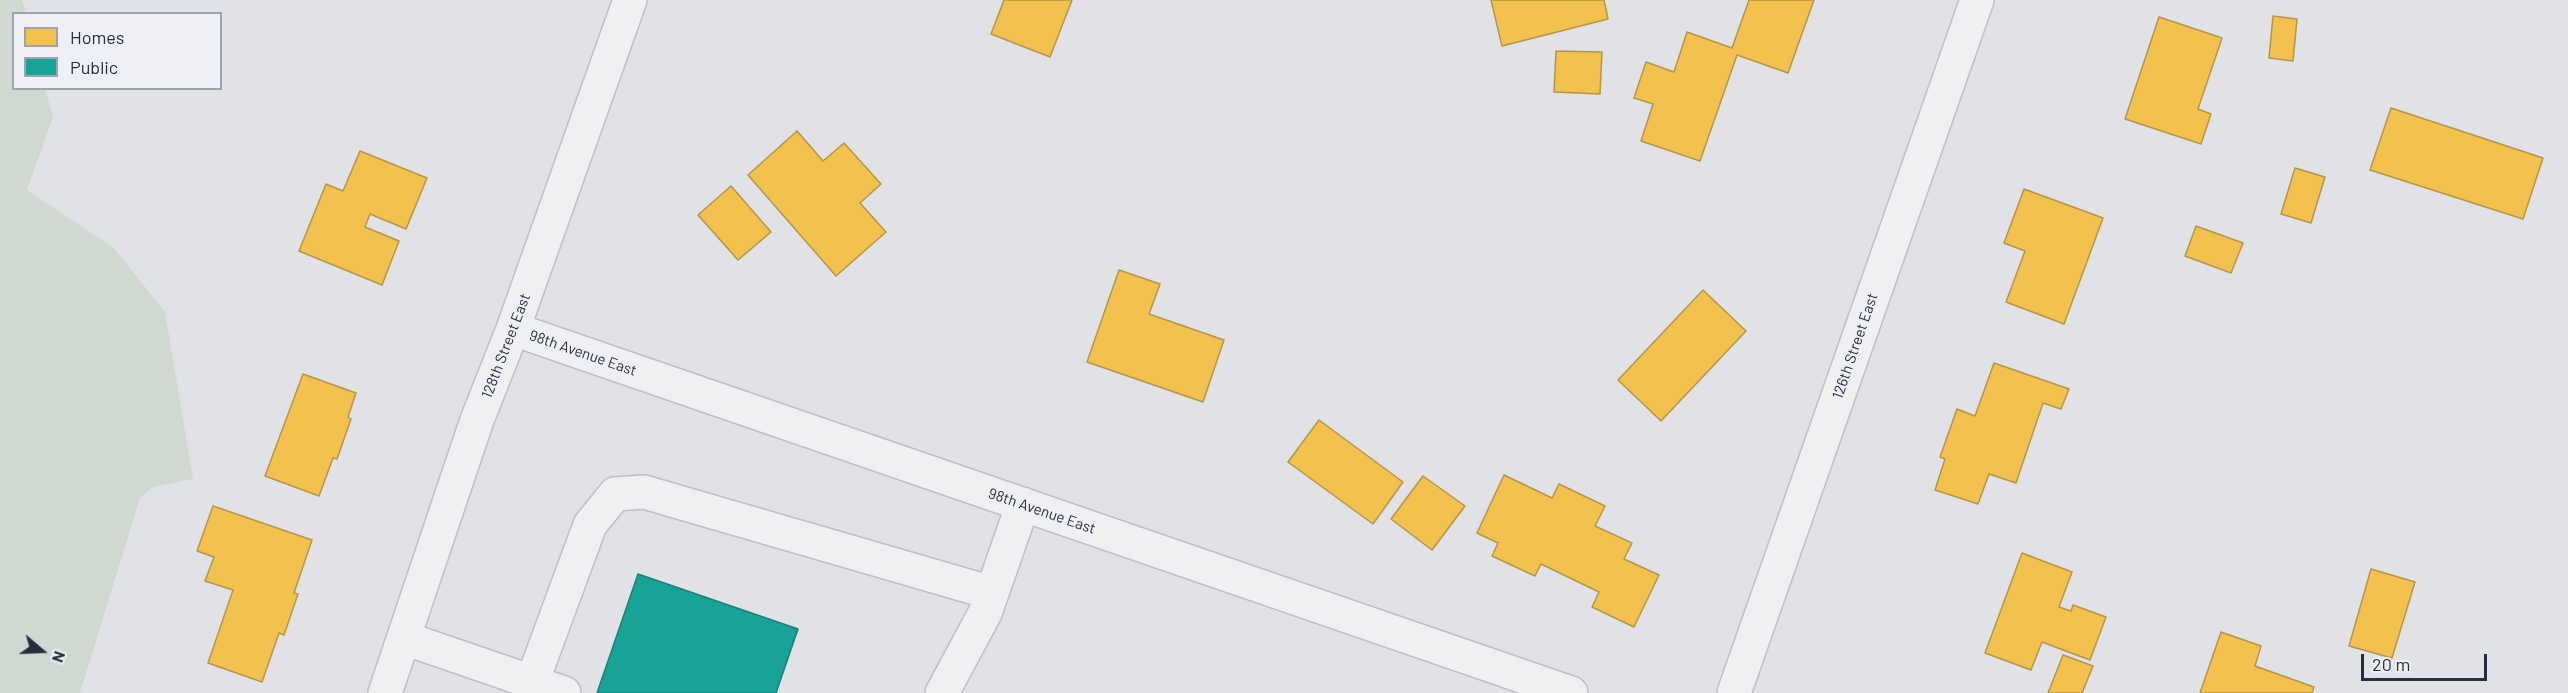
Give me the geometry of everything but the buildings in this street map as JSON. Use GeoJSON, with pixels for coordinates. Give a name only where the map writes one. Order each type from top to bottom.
{"type":"FeatureCollection","features":[{"type":"Feature","properties":{"kind":"street","name":"128th Street East"},"geometry":{"type":"LineString","coordinates":[[385,693],[477,420],[513,329],[630,0]]}},
{"type":"Feature","properties":{"kind":"street","name":"126th Street East"},"geometry":{"type":"LineString","coordinates":[[1734,693],[1977,0]]}},
{"type":"Feature","properties":{"kind":"street","name":"98th Avenue East"},"geometry":{"type":"LineString","coordinates":[[513,329],[1571,693]]}},
{"type":"Feature","properties":{"kind":"street"},"geometry":{"type":"LineString","coordinates":[[530,687],[590,525],[615,494],[644,492],[992,593]]}},
{"type":"Feature","properties":{"kind":"street"},"geometry":{"type":"LineString","coordinates":[[942,693],[985,613],[1023,504]]}},
{"type":"Feature","properties":{"kind":"street"},"geometry":{"type":"LineString","coordinates":[[404,638],[530,687],[564,693]]}},
{"type":"Feature","properties":{"kind":"shaded area"},"geometry":{"type":"Polygon","coordinates":[[[0,0],[22,0],[26,12],[12,12],[12,90],[45,90],[53,117],[27,190],[114,248],[165,312],[193,479],[153,487],[140,498],[80,693],[0,693],[0,0]]]}}]}
